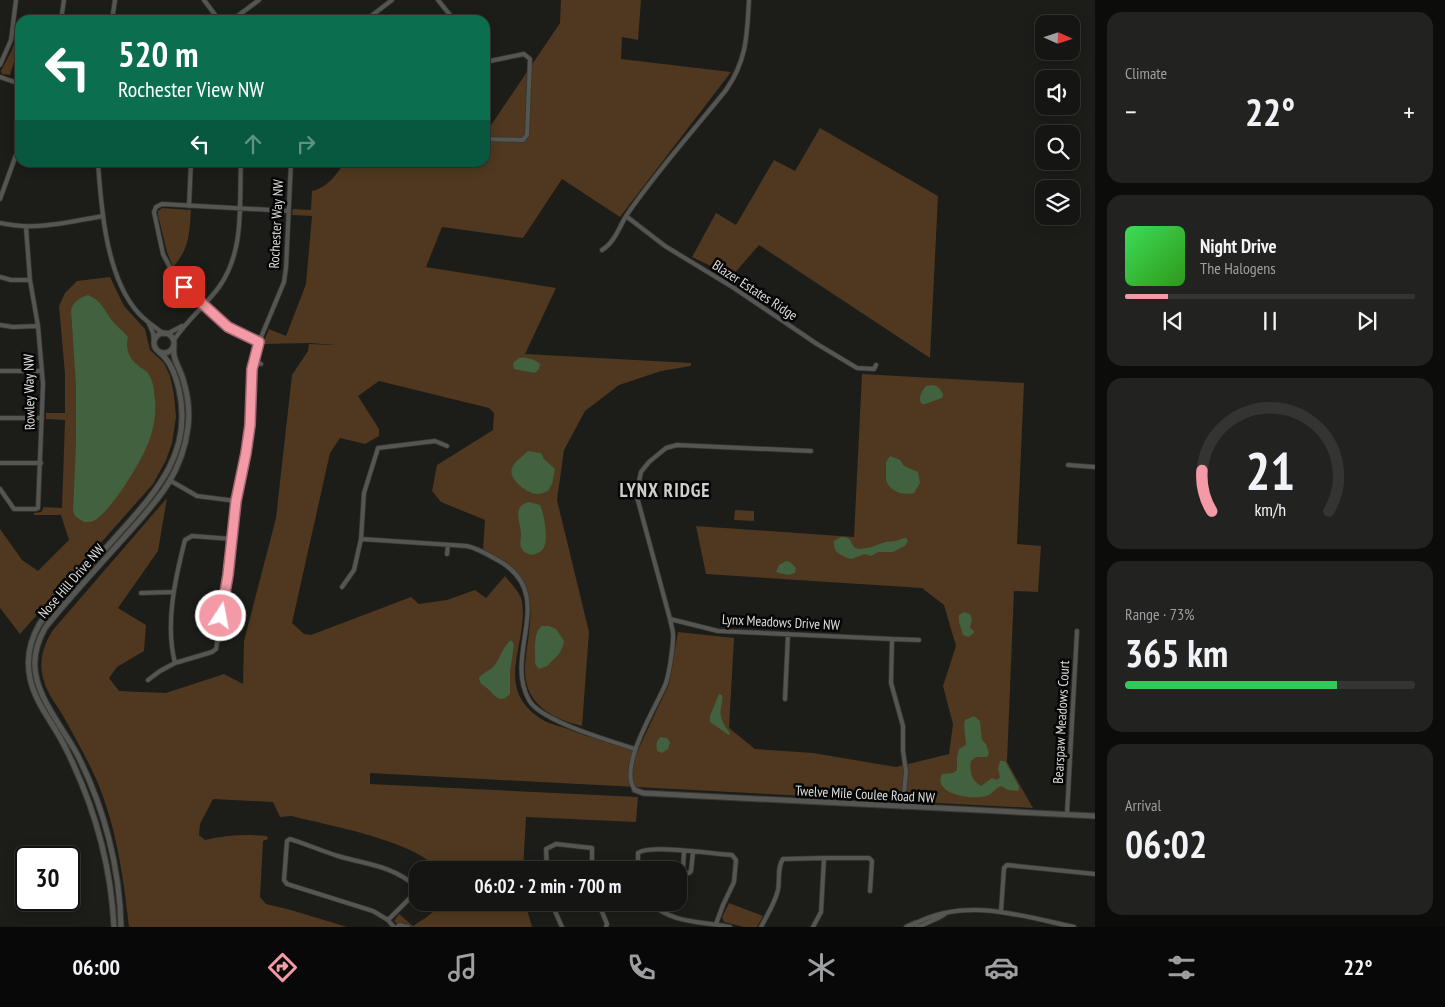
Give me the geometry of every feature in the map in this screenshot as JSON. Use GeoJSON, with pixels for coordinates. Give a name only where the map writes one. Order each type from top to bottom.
{"type":"FeatureCollection","features":[{"type":"Feature","properties":{"kind":"street"},"geometry":{"type":"LineString","coordinates":[[16,0],[18,15]]}},
{"type":"Feature","properties":{"kind":"street"},"geometry":{"type":"LineString","coordinates":[[62,15],[64,0]]}},
{"type":"Feature","properties":{"kind":"street"},"geometry":{"type":"LineString","coordinates":[[113,15],[115,0]]}},
{"type":"Feature","properties":{"kind":"street"},"geometry":{"type":"LineString","coordinates":[[204,0],[215,15]]}},
{"type":"Feature","properties":{"kind":"street"},"geometry":{"type":"LineString","coordinates":[[238,15],[257,0]]}},
{"type":"Feature","properties":{"kind":"street"},"geometry":{"type":"LineString","coordinates":[[372,15],[392,0]]}},
{"type":"Feature","properties":{"kind":"street"},"geometry":{"type":"LineString","coordinates":[[438,0],[450,15]]}},
{"type":"Feature","properties":{"kind":"street"},"geometry":{"type":"LineString","coordinates":[[602,250],[609,246],[626,216],[647,187],[726,90],[736,75],[744,56],[748,33],[749,0]]}},
{"type":"Feature","properties":{"kind":"street"},"geometry":{"type":"LineString","coordinates":[[0,65],[15,29]]}},
{"type":"Feature","properties":{"kind":"street"},"geometry":{"type":"LineString","coordinates":[[490,63],[524,54],[530,59],[527,135],[523,140],[490,139]]}},
{"type":"Feature","properties":{"kind":"street"},"geometry":{"type":"LineString","coordinates":[[0,77],[15,82]]}},
{"type":"Feature","properties":{"kind":"street"},"geometry":{"type":"LineString","coordinates":[[0,198],[15,158]]}},
{"type":"Feature","properties":{"kind":"street"},"geometry":{"type":"LineString","coordinates":[[98,167],[103,216],[110,250],[122,287],[133,307],[149,324],[174,340]]}},
{"type":"Feature","properties":{"kind":"street"},"geometry":{"type":"LineString","coordinates":[[188,206],[191,167]]}},
{"type":"Feature","properties":{"kind":"street"},"geometry":{"type":"LineString","coordinates":[[149,324],[156,348],[160,353],[170,352],[174,347],[174,340],[184,325],[220,284],[231,266],[239,234],[241,167]]}},
{"type":"Feature","properties":{"kind":"street","name":"Rochester Way NW"},"geometry":{"type":"LineString","coordinates":[[175,663],[212,652],[216,649],[228,575],[236,501],[246,453],[254,361],[259,342],[284,282],[291,167]]}},
{"type":"Feature","properties":{"kind":"street"},"geometry":{"type":"LineString","coordinates":[[259,342],[228,327],[184,287],[169,268],[163,254],[154,217],[156,207],[162,204],[289,211]]}},
{"type":"Feature","properties":{"kind":"street"},"geometry":{"type":"LineString","coordinates":[[0,223],[26,227],[52,225],[103,216]]}},
{"type":"Feature","properties":{"kind":"street","name":"Blazer Estates Ridge"},"geometry":{"type":"LineString","coordinates":[[626,216],[664,246],[734,288],[851,365],[870,369],[874,369],[876,365]]}},
{"type":"Feature","properties":{"kind":"street","name":"Rowley Way NW"},"geometry":{"type":"LineString","coordinates":[[0,489],[14,509],[36,509],[39,505],[42,418],[41,371],[38,326],[30,280],[26,227]]}},
{"type":"Feature","properties":{"kind":"street"},"geometry":{"type":"LineString","coordinates":[[0,277],[11,280],[30,280]]}},
{"type":"Feature","properties":{"kind":"street"},"geometry":{"type":"LineString","coordinates":[[0,325],[13,327],[38,326]]}},
{"type":"Feature","properties":{"kind":"street"},"geometry":{"type":"LineString","coordinates":[[154,343],[157,336],[184,325]]}},
{"type":"Feature","properties":{"kind":"street","name":"Nose Hill Drive NW"},"geometry":{"type":"LineString","coordinates":[[121,927],[114,866],[102,816],[78,756],[39,686],[36,674],[36,653],[38,643],[45,628],[159,499],[171,481],[184,447],[189,414],[187,395],[173,356],[174,347]]}},
{"type":"Feature","properties":{"kind":"street","name":"Nose Hill Drive NW"},"geometry":{"type":"LineString","coordinates":[[114,927],[108,871],[93,812],[82,781],[34,693],[28,658],[31,642],[40,624],[155,492],[165,478],[176,450],[182,415],[176,378],[167,360],[160,353]]}},
{"type":"Feature","properties":{"kind":"street"},"geometry":{"type":"LineString","coordinates":[[254,361],[261,364]]}},
{"type":"Feature","properties":{"kind":"street"},"geometry":{"type":"LineString","coordinates":[[0,371],[41,371]]}},
{"type":"Feature","properties":{"kind":"street"},"geometry":{"type":"LineString","coordinates":[[0,418],[42,418]]}},
{"type":"Feature","properties":{"kind":"street"},"geometry":{"type":"LineString","coordinates":[[342,588],[354,570],[362,539],[364,493],[378,448],[435,441],[447,446]]}},
{"type":"Feature","properties":{"kind":"street"},"geometry":{"type":"LineString","coordinates":[[635,790],[631,786],[631,775],[635,749],[666,682],[674,637],[637,497],[641,472],[649,462],[666,448],[677,445],[811,451]]}},
{"type":"Feature","properties":{"kind":"street"},"geometry":{"type":"LineString","coordinates":[[0,464],[41,463]]}},
{"type":"Feature","properties":{"kind":"street"},"geometry":{"type":"LineString","coordinates":[[1068,465],[1095,467]]}},
{"type":"Feature","properties":{"kind":"street"},"geometry":{"type":"LineString","coordinates":[[165,478],[197,496],[236,501]]}},
{"type":"Feature","properties":{"kind":"street"},"geometry":{"type":"LineString","coordinates":[[148,680],[175,663],[172,638],[174,592],[185,542],[188,537],[232,538]]}},
{"type":"Feature","properties":{"kind":"street"},"geometry":{"type":"LineString","coordinates":[[362,539],[467,546],[480,549],[512,569],[522,581],[526,594],[528,610],[521,665],[522,678],[529,701],[547,716],[635,749]]}},
{"type":"Feature","properties":{"kind":"street"},"geometry":{"type":"LineString","coordinates":[[447,554],[448,545]]}},
{"type":"Feature","properties":{"kind":"street"},"geometry":{"type":"LineString","coordinates":[[141,593],[174,592]]}},
{"type":"Feature","properties":{"kind":"street","name":"Lynx Meadows Drive NW"},"geometry":{"type":"LineString","coordinates":[[670,619],[718,631],[919,640]]}},
{"type":"Feature","properties":{"kind":"street","name":"Bearspaw Meadows Court"},"geometry":{"type":"LineString","coordinates":[[1067,814],[1077,631]]}},
{"type":"Feature","properties":{"kind":"street"},"geometry":{"type":"LineString","coordinates":[[785,699],[788,634]]}},
{"type":"Feature","properties":{"kind":"street"},"geometry":{"type":"LineString","coordinates":[[892,639],[891,683],[903,726],[903,751],[906,771],[903,807]]}},
{"type":"Feature","properties":{"kind":"street","name":"Twelve Mile Coulee Road NW"},"geometry":{"type":"LineString","coordinates":[[635,790],[643,793],[1095,816]]}},
{"type":"Feature","properties":{"kind":"street"},"geometry":{"type":"LineString","coordinates":[[388,920],[417,891],[417,887],[405,877],[384,868],[339,856],[290,839],[287,841],[284,880],[287,884],[373,911],[396,927],[400,925],[408,927]]}},
{"type":"Feature","properties":{"kind":"street"},"geometry":{"type":"LineString","coordinates":[[547,861],[546,849],[556,844],[592,848],[592,861]]}},
{"type":"Feature","properties":{"kind":"street"},"geometry":{"type":"LineString","coordinates":[[638,861],[638,853],[642,850],[670,849],[732,855],[736,860],[734,882],[716,924]]}},
{"type":"Feature","properties":{"kind":"street"},"geometry":{"type":"LineString","coordinates":[[684,851],[683,869],[686,873],[691,871],[693,852]]}},
{"type":"Feature","properties":{"kind":"street"},"geometry":{"type":"LineString","coordinates":[[813,927],[821,912],[824,858]]}},
{"type":"Feature","properties":{"kind":"street"},"geometry":{"type":"LineString","coordinates":[[761,927],[774,904],[778,891],[782,859],[869,858],[872,861],[870,891]]}},
{"type":"Feature","properties":{"kind":"street"},"geometry":{"type":"LineString","coordinates":[[1001,911],[1004,868],[1007,865],[1095,874]]}},
{"type":"Feature","properties":{"kind":"street"},"geometry":{"type":"LineString","coordinates":[[914,926],[945,914],[977,909],[1001,911],[1074,927]]}},
{"type":"Feature","properties":{"kind":"street"},"geometry":{"type":"LineString","coordinates":[[555,911],[562,927]]}},
{"type":"Feature","properties":{"kind":"street"},"geometry":{"type":"LineString","coordinates":[[602,911],[607,924],[606,927]]}},
{"type":"Feature","properties":{"kind":"street"},"geometry":{"type":"LineString","coordinates":[[659,911],[676,918],[730,927]]}},
{"type":"Feature","properties":{"kind":"shaded area"},"geometry":{"type":"Polygon","coordinates":[[[561,0],[641,0],[638,40],[622,37],[621,59],[731,72],[620,217],[562,179],[523,238],[442,227],[426,267],[556,288],[525,354],[691,363],[691,366],[661,371],[619,385],[585,411],[564,450],[557,500],[589,632],[582,726],[551,714],[535,701],[530,693],[526,682],[525,670],[530,620],[527,590],[516,574],[483,550],[485,520],[441,502],[432,491],[437,465],[493,430],[494,413],[489,408],[379,381],[358,396],[379,429],[379,436],[365,444],[340,438],[330,453],[292,623],[304,634],[311,635],[411,597],[419,604],[447,600],[475,590],[486,598],[505,576],[522,601],[523,617],[515,680],[519,694],[527,708],[549,723],[637,752],[669,684],[678,632],[734,638],[729,728],[755,749],[813,753],[896,767],[949,754],[953,724],[943,686],[956,646],[944,605],[922,588],[706,574],[696,526],[854,537],[862,374],[1024,383],[1017,544],[1041,546],[1038,592],[1014,591],[1007,762],[1033,808],[370,773],[370,784],[638,797],[636,822],[526,817],[524,861],[428,861],[392,843],[348,829],[291,816],[280,817],[273,802],[213,799],[200,824],[199,835],[205,840],[236,835],[267,836],[268,839],[263,841],[260,897],[266,904],[347,927],[129,927],[121,866],[106,806],[91,768],[45,685],[41,668],[42,654],[47,642],[53,630],[167,498],[158,551],[118,608],[146,625],[144,651],[117,667],[109,678],[119,691],[166,693],[224,674],[243,684],[244,641],[276,518],[292,375],[308,351],[309,344],[336,345],[309,343],[263,344],[269,329],[286,336],[306,284],[312,216],[292,215],[293,209],[311,210],[312,191],[327,184],[341,167],[490,167],[490,127],[560,23],[561,0]]]}},
{"type":"Feature","properties":{"kind":"shaded area"},"geometry":{"type":"Polygon","coordinates":[[[15,41],[15,59],[10,75],[2,74],[1,71],[15,41]]]}},
{"type":"Feature","properties":{"kind":"shaded area"},"geometry":{"type":"Polygon","coordinates":[[[820,128],[938,196],[930,358],[759,245],[732,276],[692,257],[716,213],[736,225],[774,160],[795,171],[820,128]]]}},
{"type":"Feature","properties":{"kind":"shaded area"},"geometry":{"type":"Polygon","coordinates":[[[162,208],[191,210],[186,247],[173,267],[167,252],[158,215],[158,211],[162,208]]]}},
{"type":"Feature","properties":{"kind":"shaded area"},"geometry":{"type":"Polygon","coordinates":[[[110,277],[124,306],[145,329],[150,350],[164,363],[170,376],[176,417],[172,443],[166,460],[153,484],[20,634],[0,608],[0,529],[22,560],[38,571],[69,540],[61,515],[34,515],[34,513],[41,512],[44,507],[62,508],[65,420],[46,419],[46,413],[65,413],[65,374],[59,306],[65,293],[77,281],[110,277]]]}},
{"type":"Feature","properties":{"kind":"shaded area"},"geometry":{"type":"Polygon","coordinates":[[[88,295],[100,303],[113,322],[128,337],[127,348],[131,357],[137,365],[148,373],[152,381],[155,411],[153,429],[146,449],[126,483],[102,514],[94,521],[84,522],[75,516],[73,511],[76,385],[71,309],[78,300],[88,295]]]}},
{"type":"Feature","properties":{"kind":"shaded area"},"geometry":{"type":"Polygon","coordinates":[[[519,358],[536,361],[540,364],[539,369],[535,373],[514,369],[513,363],[519,358]]]}},
{"type":"Feature","properties":{"kind":"shaded area"},"geometry":{"type":"Polygon","coordinates":[[[933,385],[941,390],[942,398],[922,404],[920,397],[923,390],[926,386],[933,385]]]}},
{"type":"Feature","properties":{"kind":"shaded area"},"geometry":{"type":"Polygon","coordinates":[[[528,451],[541,453],[544,459],[555,469],[552,484],[548,491],[538,494],[528,491],[519,485],[513,477],[511,472],[513,466],[528,451]]]}},
{"type":"Feature","properties":{"kind":"shaded area"},"geometry":{"type":"Polygon","coordinates":[[[890,456],[900,460],[904,466],[918,472],[920,483],[914,493],[905,494],[897,492],[887,483],[886,462],[890,456]]]}},
{"type":"Feature","properties":{"kind":"shaded area"},"geometry":{"type":"Polygon","coordinates":[[[529,502],[540,505],[546,540],[543,549],[533,555],[524,551],[520,544],[521,533],[518,514],[520,507],[529,502]]]}},
{"type":"Feature","properties":{"kind":"shaded area"},"geometry":{"type":"Polygon","coordinates":[[[735,510],[754,511],[754,521],[734,520],[735,510]]]}},
{"type":"Feature","properties":{"kind":"shaded area"},"geometry":{"type":"Polygon","coordinates":[[[841,537],[848,538],[854,547],[860,549],[903,538],[908,540],[906,545],[893,552],[878,552],[871,556],[865,554],[851,559],[836,551],[834,541],[841,537]]]}},
{"type":"Feature","properties":{"kind":"shaded area"},"geometry":{"type":"Polygon","coordinates":[[[786,561],[796,568],[795,573],[788,575],[776,572],[779,565],[786,561]]]}},
{"type":"Feature","properties":{"kind":"shaded area"},"geometry":{"type":"Polygon","coordinates":[[[964,612],[970,614],[972,619],[970,628],[974,633],[969,637],[963,635],[959,622],[959,615],[964,612]]]}},
{"type":"Feature","properties":{"kind":"shaded area"},"geometry":{"type":"Polygon","coordinates":[[[542,626],[556,629],[564,641],[559,654],[547,666],[539,669],[535,664],[535,644],[537,633],[542,626]]]}},
{"type":"Feature","properties":{"kind":"shaded area"},"geometry":{"type":"Polygon","coordinates":[[[511,640],[514,644],[510,672],[510,694],[501,699],[482,685],[479,678],[495,665],[505,646],[511,640]]]}},
{"type":"Feature","properties":{"kind":"shaded area"},"geometry":{"type":"Polygon","coordinates":[[[719,694],[722,695],[721,718],[730,733],[729,735],[710,722],[710,716],[719,694]]]}},
{"type":"Feature","properties":{"kind":"shaded area"},"geometry":{"type":"Polygon","coordinates":[[[974,716],[980,721],[982,740],[986,744],[989,753],[987,757],[976,757],[971,761],[970,768],[973,778],[981,786],[992,778],[997,780],[1000,777],[998,769],[1000,761],[1005,761],[1018,785],[1018,791],[1008,790],[1001,786],[988,795],[972,797],[955,794],[943,787],[940,781],[942,774],[953,773],[957,770],[959,749],[966,745],[965,720],[974,716]]]}},
{"type":"Feature","properties":{"kind":"shaded area"},"geometry":{"type":"Polygon","coordinates":[[[661,737],[667,738],[670,742],[668,749],[662,753],[657,751],[656,747],[657,741],[661,737]]]}},
{"type":"Feature","properties":{"kind":"shaded area"},"geometry":{"type":"Polygon","coordinates":[[[729,903],[763,916],[757,927],[744,927],[724,922],[722,917],[729,903]]]}},
{"type":"Feature","properties":{"kind":"shaded area"},"geometry":{"type":"Polygon","coordinates":[[[434,911],[528,911],[532,927],[411,927],[405,923],[397,924],[394,921],[399,914],[413,926],[434,911]]]}},
{"type":"Feature","properties":{"kind":"district","name":"LYNX RIDGE"},"geometry":{"type":"Point","coordinates":[665,490]}},
{"type":"Feature","properties":{"kind":"route"},"geometry":{"type":"LineString","coordinates":[[184,287],[221,322],[238,334],[259,342],[252,369],[250,425],[236,501],[228,575],[221,616]]}}]}
